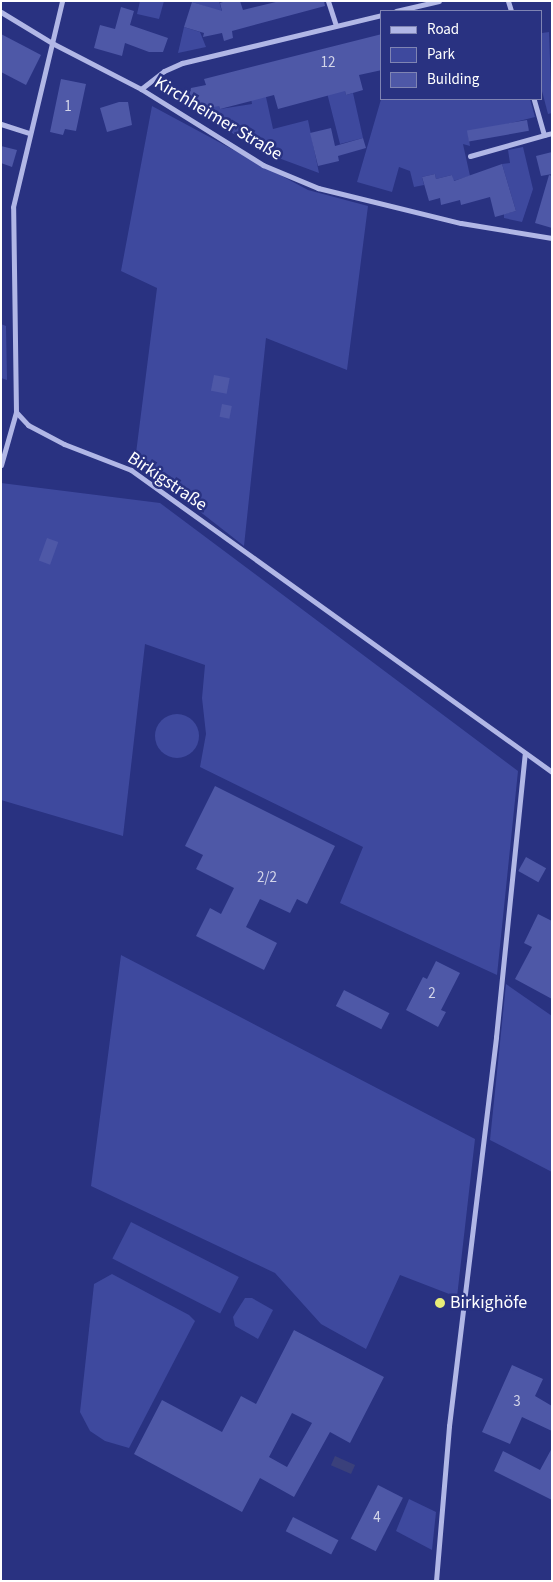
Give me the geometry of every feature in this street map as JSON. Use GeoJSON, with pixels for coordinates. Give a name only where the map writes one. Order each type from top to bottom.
{"type":"FeatureCollection","features":[{"type":"Feature","properties":{"kind":"street"},"geometry":{"type":"LineString","coordinates":[[1,465],[16,412],[11,232],[29,133],[62,1]]}},
{"type":"Feature","properties":{"kind":"street"},"geometry":{"type":"LineString","coordinates":[[328,1],[336,25]]}},
{"type":"Feature","properties":{"kind":"street"},"geometry":{"type":"LineString","coordinates":[[400,10],[439,1]]}},
{"type":"Feature","properties":{"kind":"street","name":"Kirchheimer Straße"},"geometry":{"type":"LineString","coordinates":[[1,12],[52,43],[141,89],[263,164],[318,188],[461,223],[552,238]]}},
{"type":"Feature","properties":{"kind":"street"},"geometry":{"type":"LineString","coordinates":[[141,89],[164,72],[182,64],[380,14]]}},
{"type":"Feature","properties":{"kind":"street"},"geometry":{"type":"LineString","coordinates":[[534,100],[544,135]]}},
{"type":"Feature","properties":{"kind":"street"},"geometry":{"type":"LineString","coordinates":[[1,124],[29,133]]}},
{"type":"Feature","properties":{"kind":"street"},"geometry":{"type":"LineString","coordinates":[[470,156],[552,133]]}},
{"type":"Feature","properties":{"kind":"street","name":"Birkigstraße"},"geometry":{"type":"LineString","coordinates":[[16,412],[28,425],[64,444],[131,470],[552,772]]}},
{"type":"Feature","properties":{"kind":"street"},"geometry":{"type":"LineString","coordinates":[[436,1581],[449,1426],[496,1037],[526,753]]}},
{"type":"Feature","properties":{"kind":"green space"},"geometry":{"type":"Polygon","coordinates":[[[140,1],[164,1],[159,19],[137,14],[140,1]]]}},
{"type":"Feature","properties":{"kind":"green space"},"geometry":{"type":"Polygon","coordinates":[[[189,1],[219,1],[224,19],[207,7],[189,1]]]}},
{"type":"Feature","properties":{"kind":"green space"},"geometry":{"type":"Polygon","coordinates":[[[184,27],[200,32],[206,47],[178,53],[184,27]]]}},
{"type":"Feature","properties":{"kind":"green space"},"geometry":{"type":"Polygon","coordinates":[[[549,32],[552,113],[548,114],[543,95],[543,33],[549,32]]]}},
{"type":"Feature","properties":{"kind":"green space"},"geometry":{"type":"Polygon","coordinates":[[[342,80],[346,95],[353,93],[363,138],[340,144],[325,85],[342,80]]]}},
{"type":"Feature","properties":{"kind":"green space"},"geometry":{"type":"Polygon","coordinates":[[[250,92],[266,97],[273,129],[308,120],[319,173],[265,153],[199,113],[198,110],[208,108],[216,95],[220,109],[252,104],[250,92]]]}},
{"type":"Feature","properties":{"kind":"green space"},"geometry":{"type":"Polygon","coordinates":[[[381,100],[530,100],[535,117],[468,134],[470,146],[463,144],[470,176],[453,181],[452,175],[436,179],[435,174],[422,177],[424,185],[414,187],[410,171],[399,167],[392,192],[357,182],[381,100]]]}},
{"type":"Feature","properties":{"kind":"green space"},"geometry":{"type":"Polygon","coordinates":[[[152,106],[308,190],[368,206],[347,370],[266,338],[244,546],[135,461],[157,288],[121,271],[152,106]]]}},
{"type":"Feature","properties":{"kind":"green space"},"geometry":{"type":"Polygon","coordinates":[[[523,147],[533,189],[522,222],[504,218],[504,214],[516,211],[502,164],[510,163],[508,150],[523,147]]]}},
{"type":"Feature","properties":{"kind":"green space"},"geometry":{"type":"Polygon","coordinates":[[[1,324],[6,326],[7,380],[1,378],[1,324]]]}},
{"type":"Feature","properties":{"kind":"green space"},"geometry":{"type":"Polygon","coordinates":[[[1,483],[160,503],[518,771],[497,975],[340,903],[363,847],[200,767],[206,734],[202,698],[205,665],[145,644],[123,836],[1,800],[1,483]]]}},
{"type":"Feature","properties":{"kind":"green space"},"geometry":{"type":"Polygon","coordinates":[[[173,714],[181,714],[193,720],[199,736],[193,752],[181,758],[173,758],[161,752],[155,740],[155,732],[161,720],[173,714]]]}},
{"type":"Feature","properties":{"kind":"green space"},"geometry":{"type":"Polygon","coordinates":[[[121,955],[475,1139],[457,1297],[400,1275],[366,1349],[321,1324],[275,1273],[91,1186],[121,955]]]}},
{"type":"Feature","properties":{"kind":"green space"},"geometry":{"type":"Polygon","coordinates":[[[506,984],[552,1016],[552,1172],[490,1140],[506,984]]]}},
{"type":"Feature","properties":{"kind":"green space"},"geometry":{"type":"Polygon","coordinates":[[[131,1222],[239,1277],[220,1313],[112,1259],[131,1222]]]}},
{"type":"Feature","properties":{"kind":"green space"},"geometry":{"type":"Polygon","coordinates":[[[112,1274],[189,1315],[195,1321],[129,1448],[105,1441],[90,1431],[80,1412],[94,1284],[112,1274]]]}},
{"type":"Feature","properties":{"kind":"green space"},"geometry":{"type":"Polygon","coordinates":[[[245,1298],[252,1298],[273,1310],[258,1339],[235,1326],[233,1317],[245,1298]]]}},
{"type":"Feature","properties":{"kind":"green space"},"geometry":{"type":"Polygon","coordinates":[[[409,1499],[436,1512],[432,1550],[396,1531],[409,1499]]]}},
{"type":"Feature","properties":{"kind":"water"},"geometry":{"type":"Polygon","coordinates":[[[335,1456],[355,1465],[351,1474],[331,1465],[335,1456]]]}},
{"type":"Feature","properties":{"kind":"building"},"geometry":{"type":"Polygon","coordinates":[[[240,1],[243,10],[280,1],[324,1],[325,6],[232,31],[233,38],[224,41],[222,33],[203,37],[204,33],[184,27],[192,2],[222,11],[220,3],[240,1]]]}},
{"type":"Feature","properties":{"kind":"building"},"geometry":{"type":"Polygon","coordinates":[[[121,7],[134,11],[130,25],[168,38],[163,52],[149,52],[125,43],[122,56],[94,48],[100,25],[115,29],[121,7]]]}},
{"type":"Feature","properties":{"kind":"building"},"geometry":{"type":"Polygon","coordinates":[[[1,34],[41,55],[26,85],[1,72],[1,34]]]}},
{"type":"Feature","properties":{"kind":"building"},"geometry":{"type":"Polygon","coordinates":[[[380,35],[380,70],[359,75],[363,90],[346,95],[345,91],[278,109],[274,95],[220,109],[219,106],[198,110],[197,107],[192,109],[191,100],[188,101],[191,88],[206,85],[204,79],[380,35]]]}},
{"type":"Feature","properties":{"kind":"building"},"geometry":{"type":"Polygon","coordinates":[[[61,79],[86,84],[76,131],[65,129],[63,135],[50,132],[61,79]]]}},
{"type":"Feature","properties":{"kind":"building"},"geometry":{"type":"Polygon","coordinates":[[[119,102],[128,102],[132,125],[107,132],[100,108],[119,102]]]}},
{"type":"Feature","properties":{"kind":"building"},"geometry":{"type":"Polygon","coordinates":[[[527,120],[529,131],[469,141],[467,131],[527,120]]]}},
{"type":"Feature","properties":{"kind":"building"},"geometry":{"type":"Polygon","coordinates":[[[331,128],[335,146],[363,138],[366,148],[338,156],[339,161],[318,166],[310,133],[331,128]]]}},
{"type":"Feature","properties":{"kind":"building"},"geometry":{"type":"Polygon","coordinates":[[[1,146],[17,150],[12,167],[1,163],[1,146]]]}},
{"type":"Feature","properties":{"kind":"building"},"geometry":{"type":"Polygon","coordinates":[[[552,152],[552,174],[541,176],[536,156],[552,152]]]}},
{"type":"Feature","properties":{"kind":"building"},"geometry":{"type":"Polygon","coordinates":[[[502,164],[516,211],[495,217],[490,197],[461,205],[460,200],[441,205],[440,198],[429,201],[422,177],[435,174],[436,179],[452,175],[454,181],[502,164]]]}},
{"type":"Feature","properties":{"kind":"building"},"geometry":{"type":"Polygon","coordinates":[[[549,175],[552,176],[552,228],[535,223],[549,175]]]}},
{"type":"Feature","properties":{"kind":"building"},"geometry":{"type":"Polygon","coordinates":[[[214,375],[230,378],[227,394],[211,391],[214,375]]]}},
{"type":"Feature","properties":{"kind":"building"},"geometry":{"type":"Polygon","coordinates":[[[222,404],[232,406],[229,419],[220,417],[222,404]]]}},
{"type":"Feature","properties":{"kind":"building"},"geometry":{"type":"Polygon","coordinates":[[[47,538],[58,542],[50,565],[39,561],[47,538]]]}},
{"type":"Feature","properties":{"kind":"building"},"geometry":{"type":"Polygon","coordinates":[[[215,786],[335,846],[307,904],[297,899],[290,913],[260,899],[246,927],[277,943],[264,970],[196,936],[210,908],[221,914],[234,888],[196,869],[203,855],[185,846],[215,786]]]}},
{"type":"Feature","properties":{"kind":"building"},"geometry":{"type":"Polygon","coordinates":[[[526,857],[546,868],[538,882],[518,871],[526,857]]]}},
{"type":"Feature","properties":{"kind":"building"},"geometry":{"type":"Polygon","coordinates":[[[538,914],[552,921],[552,999],[515,979],[532,947],[524,943],[538,914]]]}},
{"type":"Feature","properties":{"kind":"building"},"geometry":{"type":"Polygon","coordinates":[[[436,961],[460,973],[441,1010],[446,1012],[438,1027],[406,1010],[423,977],[427,979],[436,961]]]}},
{"type":"Feature","properties":{"kind":"building"},"geometry":{"type":"Polygon","coordinates":[[[344,990],[389,1013],[381,1029],[336,1006],[344,990]]]}},
{"type":"Feature","properties":{"kind":"building"},"geometry":{"type":"Polygon","coordinates":[[[294,1330],[384,1377],[350,1443],[330,1432],[294,1497],[260,1478],[242,1512],[134,1454],[162,1400],[222,1432],[241,1396],[256,1404],[294,1330]],[[292,1413],[269,1457],[287,1467],[312,1423],[292,1413]]]}},
{"type":"Feature","properties":{"kind":"building"},"geometry":{"type":"Polygon","coordinates":[[[512,1365],[543,1379],[535,1396],[552,1406],[552,1431],[522,1417],[510,1444],[482,1432],[512,1365]]]}},
{"type":"Feature","properties":{"kind":"building"},"geometry":{"type":"Polygon","coordinates":[[[552,1448],[552,1500],[494,1471],[503,1451],[540,1470],[552,1448]]]}},
{"type":"Feature","properties":{"kind":"building"},"geometry":{"type":"Polygon","coordinates":[[[378,1485],[403,1498],[376,1551],[351,1538],[378,1485]]]}},
{"type":"Feature","properties":{"kind":"building"},"geometry":{"type":"Polygon","coordinates":[[[293,1517],[338,1540],[331,1554],[286,1531],[293,1517]]]}},
{"type":"Feature","properties":{"kind":"place","name":"Birkighöfe"},"geometry":{"type":"Point","coordinates":[440,1303]}}]}
